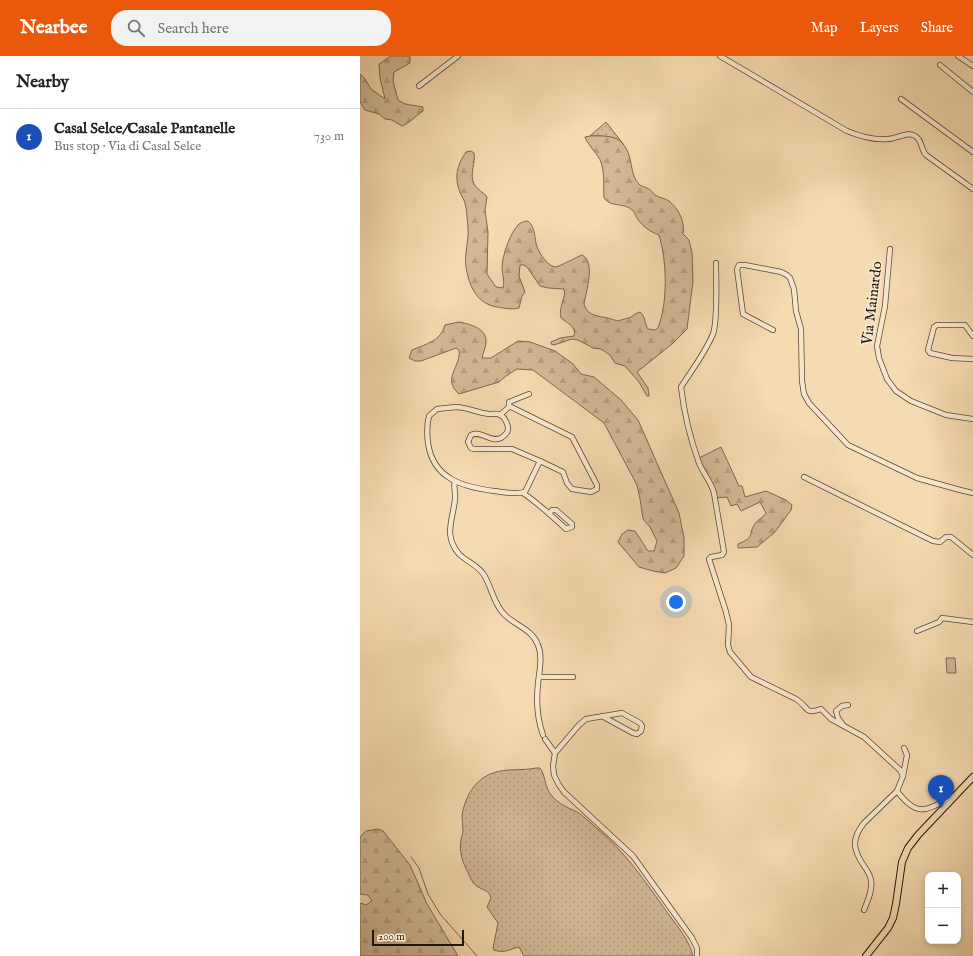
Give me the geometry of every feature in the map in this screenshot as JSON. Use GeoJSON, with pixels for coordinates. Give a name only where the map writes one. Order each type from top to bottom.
{"type":"FeatureCollection","features":[{"type":"Feature","properties":{"kind":"main road"},"geometry":{"type":"LineString","coordinates":[[866,956],[888,928],[893,918],[896,908],[902,862],[908,848],[915,837],[973,777]]}},
{"type":"Feature","properties":{"kind":"street"},"geometry":{"type":"LineString","coordinates":[[419,86],[458,56]]}},
{"type":"Feature","properties":{"kind":"street"},"geometry":{"type":"LineString","coordinates":[[720,56],[848,132],[874,138],[887,139],[907,135],[916,136],[922,150],[926,155],[973,189]]}},
{"type":"Feature","properties":{"kind":"street"},"geometry":{"type":"LineString","coordinates":[[958,56],[973,66]]}},
{"type":"Feature","properties":{"kind":"street"},"geometry":{"type":"LineString","coordinates":[[940,65],[973,92]]}},
{"type":"Feature","properties":{"kind":"street"},"geometry":{"type":"LineString","coordinates":[[901,99],[973,152]]}},
{"type":"Feature","properties":{"kind":"street","name":"Via Mainardo"},"geometry":{"type":"LineString","coordinates":[[890,249],[885,306],[877,344],[878,358],[887,379],[896,392],[911,401],[943,414],[973,419]]}},
{"type":"Feature","properties":{"kind":"street"},"geometry":{"type":"LineString","coordinates":[[716,263],[716,292],[713,333],[705,350],[681,387],[685,415],[699,464],[714,493],[724,552],[722,555],[711,557],[709,560],[729,625],[728,645],[730,652],[752,678],[798,700],[810,712],[821,709],[831,720],[864,737],[898,768],[903,776]]}},
{"type":"Feature","properties":{"kind":"street"},"geometry":{"type":"LineString","coordinates":[[773,330],[743,314],[737,270],[739,265],[746,264],[781,272],[790,278],[794,289],[796,311],[801,329],[804,394],[809,403],[848,445],[919,479],[973,492]]}},
{"type":"Feature","properties":{"kind":"street"},"geometry":{"type":"LineString","coordinates":[[973,336],[965,325],[936,325],[934,327],[928,351],[930,353],[950,358],[973,359]]}},
{"type":"Feature","properties":{"kind":"street"},"geometry":{"type":"LineString","coordinates":[[500,415],[509,407],[508,404],[510,402],[530,394]]}},
{"type":"Feature","properties":{"kind":"street"},"geometry":{"type":"LineString","coordinates":[[509,407],[573,438],[597,484],[597,489],[591,492],[572,489],[567,483],[563,472],[513,449],[474,449],[469,446],[468,439],[474,434],[478,433],[494,439],[505,435],[508,430],[508,425],[504,418],[500,415],[483,413],[458,407],[437,409],[428,419],[427,436],[430,457],[443,473],[455,481],[477,488],[523,493],[566,529],[572,526],[572,524],[556,510],[552,510],[549,514]]}},
{"type":"Feature","properties":{"kind":"street"},"geometry":{"type":"LineString","coordinates":[[523,493],[526,491],[540,461]]}},
{"type":"Feature","properties":{"kind":"street"},"geometry":{"type":"LineString","coordinates":[[804,477],[933,541],[940,542],[946,537],[951,536],[973,555]]}},
{"type":"Feature","properties":{"kind":"street"},"geometry":{"type":"LineString","coordinates":[[455,481],[455,498],[449,529],[453,544],[462,556],[477,566],[483,573],[498,605],[504,614],[528,631],[536,641],[540,653],[537,705],[539,720],[544,737],[555,753]]}},
{"type":"Feature","properties":{"kind":"street"},"geometry":{"type":"LineString","coordinates":[[917,631],[939,622],[942,618],[973,622]]}},
{"type":"Feature","properties":{"kind":"street"},"geometry":{"type":"LineString","coordinates":[[539,677],[573,677]]}},
{"type":"Feature","properties":{"kind":"street"},"geometry":{"type":"LineString","coordinates":[[846,728],[838,718],[836,712],[842,706],[848,705]]}},
{"type":"Feature","properties":{"kind":"street"},"geometry":{"type":"LineString","coordinates":[[602,716],[633,734],[641,731],[642,726],[639,722],[623,713],[602,716],[581,722],[555,753],[554,770],[558,785],[635,859],[692,938],[697,948],[697,956]]}},
{"type":"Feature","properties":{"kind":"street"},"geometry":{"type":"LineString","coordinates":[[864,910],[869,896],[871,881],[870,875],[856,854],[856,839],[860,828],[864,823],[897,791],[903,776],[906,757],[904,748]]}},
{"type":"Feature","properties":{"kind":"street"},"geometry":{"type":"LineString","coordinates":[[897,791],[908,804],[920,810],[931,808],[958,793]]}},
{"type":"Feature","properties":{"kind":"green space"},"geometry":{"type":"Polygon","coordinates":[[[391,56],[410,56],[410,63],[394,72],[393,81],[398,100],[405,104],[423,107],[423,111],[402,126],[392,120],[385,119],[379,114],[365,110],[360,102],[360,74],[371,89],[385,99],[380,78],[379,64],[391,56]]]}},
{"type":"Feature","properties":{"kind":"green space"},"geometry":{"type":"Polygon","coordinates":[[[606,122],[624,145],[616,139],[604,136],[590,136],[606,122]]]}},
{"type":"Feature","properties":{"kind":"green space"},"geometry":{"type":"Polygon","coordinates":[[[585,137],[611,137],[617,139],[623,144],[627,150],[636,180],[640,185],[650,189],[655,195],[666,199],[673,204],[682,220],[683,234],[689,240],[692,253],[693,281],[687,329],[672,344],[637,372],[648,388],[649,396],[647,396],[639,382],[625,366],[615,363],[610,355],[601,349],[593,348],[578,340],[572,339],[554,345],[551,344],[551,342],[560,338],[574,336],[575,333],[573,328],[561,318],[560,314],[565,292],[564,289],[540,286],[527,267],[520,265],[519,276],[525,292],[522,296],[519,308],[502,308],[490,305],[479,298],[469,281],[467,274],[467,212],[465,202],[458,187],[457,171],[466,152],[471,151],[474,153],[472,176],[474,184],[487,197],[485,210],[488,232],[487,274],[496,287],[503,288],[502,262],[510,238],[519,224],[528,221],[534,230],[538,250],[550,265],[556,267],[582,255],[586,259],[589,277],[584,304],[585,308],[590,313],[618,321],[629,318],[640,312],[648,329],[655,330],[658,328],[664,306],[665,294],[664,257],[659,235],[644,226],[634,212],[629,208],[610,203],[604,198],[604,176],[602,165],[600,159],[585,137]]]}},
{"type":"Feature","properties":{"kind":"green space"},"geometry":{"type":"Polygon","coordinates":[[[459,322],[468,324],[484,333],[486,337],[486,346],[482,358],[491,358],[518,341],[530,342],[555,351],[573,364],[581,374],[594,377],[621,400],[638,420],[679,513],[684,538],[684,556],[676,568],[665,573],[639,567],[618,542],[622,534],[628,530],[635,531],[648,551],[654,551],[657,541],[650,527],[643,519],[637,485],[604,423],[533,370],[517,369],[499,382],[459,394],[454,388],[452,377],[458,361],[459,350],[456,348],[421,361],[415,361],[409,358],[412,350],[428,344],[440,335],[445,325],[459,322]]]}},
{"type":"Feature","properties":{"kind":"green space"},"geometry":{"type":"Polygon","coordinates":[[[721,447],[739,486],[742,486],[745,497],[766,491],[786,500],[792,505],[791,510],[775,532],[757,547],[738,548],[738,544],[744,542],[750,536],[755,524],[766,513],[760,502],[741,511],[737,504],[731,506],[727,497],[716,498],[699,458],[721,447]]]}},
{"type":"Feature","properties":{"kind":"green space"},"geometry":{"type":"Polygon","coordinates":[[[946,658],[955,658],[956,673],[947,673],[946,658]]]}},
{"type":"Feature","properties":{"kind":"green space"},"geometry":{"type":"Polygon","coordinates":[[[540,768],[549,793],[558,802],[577,812],[586,819],[625,856],[682,932],[689,944],[693,956],[524,956],[519,947],[504,951],[494,950],[493,948],[498,923],[487,907],[491,898],[490,895],[488,892],[473,883],[464,864],[460,848],[463,832],[463,808],[468,795],[476,784],[487,776],[504,771],[540,768]]]}},
{"type":"Feature","properties":{"kind":"green space"},"geometry":{"type":"Polygon","coordinates":[[[378,829],[383,831],[410,865],[427,904],[458,956],[360,956],[360,904],[366,905],[372,901],[368,895],[360,894],[360,837],[366,831],[378,829]]]}},
{"type":"Feature","properties":{"kind":"waterway"},"geometry":{"type":"LineString","coordinates":[[411,857],[419,868],[428,894],[440,914],[477,956]]}},
{"type":"Feature","properties":{"kind":"place","name":"Casal Selce/Casale Pantanelle"},"geometry":{"type":"Point","coordinates":[941,808]}}]}
